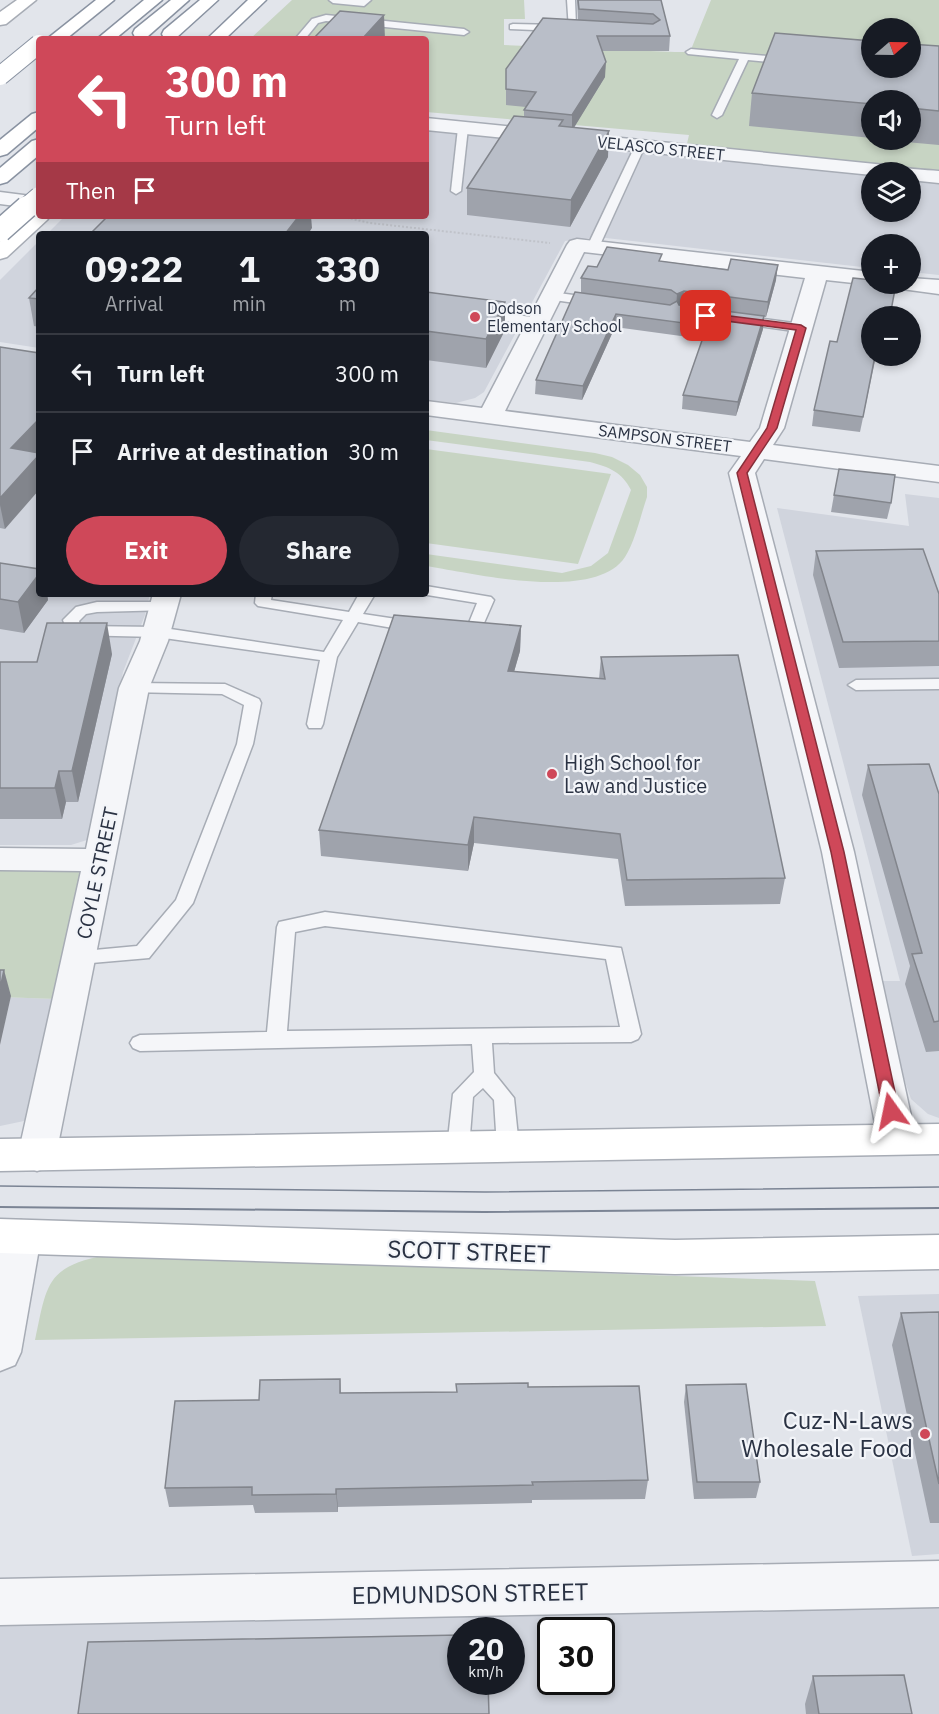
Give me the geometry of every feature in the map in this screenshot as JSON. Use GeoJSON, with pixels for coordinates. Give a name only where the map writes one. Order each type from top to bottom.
{"type":"FeatureCollection","features":[{"type":"Feature","properties":{"kind":"main road"},"geometry":{"type":"LineString","coordinates":[[0,20],[28,0]]}},
{"type":"Feature","properties":{"kind":"main road"},"geometry":{"type":"LineString","coordinates":[[49,36],[92,0]]}},
{"type":"Feature","properties":{"kind":"main road"},"geometry":{"type":"LineString","coordinates":[[59,36],[106,0]]}},
{"type":"Feature","properties":{"kind":"main road"},"geometry":{"type":"LineString","coordinates":[[109,36],[154,0]]}},
{"type":"Feature","properties":{"kind":"main road"},"geometry":{"type":"LineString","coordinates":[[138,36],[181,0]]}},
{"type":"Feature","properties":{"kind":"main road"},"geometry":{"type":"LineString","coordinates":[[168,36],[210,0]]}},
{"type":"Feature","properties":{"kind":"main road"},"geometry":{"type":"LineString","coordinates":[[218,36],[258,0]]}},
{"type":"Feature","properties":{"kind":"main road"},"geometry":{"type":"LineString","coordinates":[[223,36],[264,0]]}},
{"type":"Feature","properties":{"kind":"main road"},"geometry":{"type":"LineString","coordinates":[[0,78],[36,47]]}},
{"type":"Feature","properties":{"kind":"main road"},"geometry":{"type":"LineString","coordinates":[[0,78],[36,53]]}},
{"type":"Feature","properties":{"kind":"main road"},"geometry":{"type":"LineString","coordinates":[[0,150],[36,120]]}},
{"type":"Feature","properties":{"kind":"main road"},"geometry":{"type":"LineString","coordinates":[[0,178],[36,148]]}},
{"type":"Feature","properties":{"kind":"main road"},"geometry":{"type":"LineString","coordinates":[[0,231],[36,199]]}},
{"type":"Feature","properties":{"kind":"main road"},"geometry":{"type":"LineString","coordinates":[[0,253],[37,219]]}},
{"type":"Feature","properties":{"kind":"main road"},"geometry":{"type":"LineString","coordinates":[[19,1155],[939,1139]]}},
{"type":"Feature","properties":{"kind":"main road","name":"SCOTT STREET"},"geometry":{"type":"LineString","coordinates":[[11,1237],[675,1257],[939,1252]]}},
{"type":"Feature","properties":{"kind":"street","name":"VELASCO STREET"},"geometry":{"type":"LineString","coordinates":[[429,124],[861,169]]}},
{"type":"Feature","properties":{"kind":"street"},"geometry":{"type":"LineString","coordinates":[[921,175],[939,177]]}},
{"type":"Feature","properties":{"kind":"street"},"geometry":{"type":"LineString","coordinates":[[0,198],[36,203]]}},
{"type":"Feature","properties":{"kind":"street"},"geometry":{"type":"LineString","coordinates":[[491,415],[551,296],[585,246],[861,278]]}},
{"type":"Feature","properties":{"kind":"street"},"geometry":{"type":"LineString","coordinates":[[817,274],[772,428],[742,473],[838,852],[897,1139]]}},
{"type":"Feature","properties":{"kind":"street"},"geometry":{"type":"LineString","coordinates":[[921,285],[939,286]]}},
{"type":"Feature","properties":{"kind":"street","name":"SAMPSON STREET"},"geometry":{"type":"LineString","coordinates":[[429,408],[939,474]]}},
{"type":"Feature","properties":{"kind":"street","name":"COYLE STREET"},"geometry":{"type":"LineString","coordinates":[[19,1155],[80,957],[134,688],[163,611]]}},
{"type":"Feature","properties":{"kind":"street"},"geometry":{"type":"LineString","coordinates":[[0,859],[100,860]]}},
{"type":"Feature","properties":{"kind":"street"},"geometry":{"type":"LineString","coordinates":[[0,1352],[11,1237]]}},
{"type":"Feature","properties":{"kind":"street","name":"EDMUNDSON STREET"},"geometry":{"type":"LineString","coordinates":[[0,1602],[939,1584]]}},
{"type":"Feature","properties":{"kind":"lane"},"geometry":{"type":"LineString","coordinates":[[333,0],[364,3],[367,0]]}},
{"type":"Feature","properties":{"kind":"lane"},"geometry":{"type":"LineString","coordinates":[[571,0],[572,28]]}},
{"type":"Feature","properties":{"kind":"lane"},"geometry":{"type":"LineString","coordinates":[[302,36],[315,21],[326,18],[464,32]]}},
{"type":"Feature","properties":{"kind":"lane"},"geometry":{"type":"LineString","coordinates":[[513,27],[595,30]]}},
{"type":"Feature","properties":{"kind":"lane"},"geometry":{"type":"LineString","coordinates":[[691,52],[802,62]]}},
{"type":"Feature","properties":{"kind":"lane"},"geometry":{"type":"LineString","coordinates":[[717,115],[745,57]]}},
{"type":"Feature","properties":{"kind":"lane"},"geometry":{"type":"LineString","coordinates":[[456,191],[463,128]]}},
{"type":"Feature","properties":{"kind":"lane"},"geometry":{"type":"LineString","coordinates":[[585,246],[640,146]]}},
{"type":"Feature","properties":{"kind":"lane"},"geometry":{"type":"LineString","coordinates":[[551,296],[610,304]]}},
{"type":"Feature","properties":{"kind":"lane"},"geometry":{"type":"LineString","coordinates":[[473,312],[538,322]]}},
{"type":"Feature","properties":{"kind":"lane"},"geometry":{"type":"LineString","coordinates":[[730,319],[801,328]]}},
{"type":"Feature","properties":{"kind":"lane"},"geometry":{"type":"LineString","coordinates":[[264,597],[263,603],[471,636],[486,600],[429,591]]}},
{"type":"Feature","properties":{"kind":"lane"},"geometry":{"type":"LineString","coordinates":[[315,724],[329,657],[355,618],[366,597]]}},
{"type":"Feature","properties":{"kind":"lane"},"geometry":{"type":"LineString","coordinates":[[163,611],[329,657]]}},
{"type":"Feature","properties":{"kind":"lane"},"geometry":{"type":"LineString","coordinates":[[856,685],[939,684]]}},
{"type":"Feature","properties":{"kind":"lane"},"geometry":{"type":"LineString","coordinates":[[80,957],[142,953],[184,903],[246,744],[253,703],[225,689],[134,688]]}},
{"type":"Feature","properties":{"kind":"lane"},"geometry":{"type":"LineString","coordinates":[[140,1043],[631,1034],[614,953],[325,919],[286,927],[276,1039]]}},
{"type":"Feature","properties":{"kind":"lane"},"geometry":{"type":"LineString","coordinates":[[481,1036],[484,1075],[504,1098],[508,1148]]}},
{"type":"Feature","properties":{"kind":"lane"},"geometry":{"type":"LineString","coordinates":[[458,1148],[463,1094],[484,1075]]}},
{"type":"Feature","properties":{"kind":"path"},"geometry":{"type":"LineString","coordinates":[[352,219],[370,223],[585,246]]}},
{"type":"Feature","properties":{"kind":"shaded area"},"geometry":{"type":"Polygon","coordinates":[[[429,130],[861,174],[861,222],[921,222],[921,179],[939,181],[939,275],[921,273],[921,234],[861,234],[861,267],[597,237],[565,241],[484,392],[475,398],[456,403],[429,400],[429,231],[50,231],[62,219],[429,219],[429,130]]]}},
{"type":"Feature","properties":{"kind":"shaded area"},"geometry":{"type":"Polygon","coordinates":[[[36,244],[36,348],[0,342],[0,280],[36,244]]]}},
{"type":"Feature","properties":{"kind":"shaded area"},"geometry":{"type":"Polygon","coordinates":[[[0,362],[36,367],[36,597],[149,597],[145,615],[123,672],[92,832],[87,840],[71,845],[0,845],[0,362]]]}},
{"type":"Feature","properties":{"kind":"shaded area"},"geometry":{"type":"Polygon","coordinates":[[[905,494],[939,498],[939,1118],[928,1114],[911,1099],[898,1061],[879,981],[900,981],[777,508],[909,526],[905,494]]]}},
{"type":"Feature","properties":{"kind":"shaded area"},"geometry":{"type":"Polygon","coordinates":[[[0,997],[56,999],[33,1114],[24,1121],[0,1126],[0,997]]]}},
{"type":"Feature","properties":{"kind":"shaded area"},"geometry":{"type":"Polygon","coordinates":[[[939,1294],[939,1554],[912,1556],[858,1296],[939,1294]]]}},
{"type":"Feature","properties":{"kind":"shaded area"},"geometry":{"type":"Polygon","coordinates":[[[939,1598],[939,1714],[0,1714],[0,1614],[939,1598]]]}},
{"type":"Feature","properties":{"kind":"green space"},"geometry":{"type":"Polygon","coordinates":[[[292,0],[524,0],[525,19],[504,19],[504,45],[690,52],[711,0],[939,0],[939,173],[921,171],[921,162],[861,162],[861,165],[686,148],[689,135],[429,112],[429,36],[253,36],[292,0]]]}},
{"type":"Feature","properties":{"kind":"green space"},"geometry":{"type":"Polygon","coordinates":[[[429,430],[612,457],[628,465],[640,475],[647,487],[647,497],[635,536],[625,557],[610,571],[588,579],[561,582],[532,581],[429,566],[429,554],[562,573],[591,566],[608,553],[631,490],[619,475],[609,468],[590,462],[429,440],[429,430]]]}},
{"type":"Feature","properties":{"kind":"green space"},"geometry":{"type":"Polygon","coordinates":[[[429,449],[611,474],[578,564],[429,543],[429,449]]]}},
{"type":"Feature","properties":{"kind":"green space"},"geometry":{"type":"Polygon","coordinates":[[[0,863],[81,866],[56,999],[0,997],[0,863]]]}},
{"type":"Feature","properties":{"kind":"green space"},"geometry":{"type":"Polygon","coordinates":[[[106,1255],[815,1281],[826,1326],[35,1340],[43,1305],[52,1281],[71,1266],[106,1255]]]}},
{"type":"Feature","properties":{"kind":"building"},"geometry":{"type":"Polygon","coordinates":[[[578,0],[661,0],[670,36],[597,36],[606,62],[572,115],[524,110],[536,92],[506,89],[506,69],[543,18],[653,24],[660,20],[653,14],[579,9],[578,0]]]}},
{"type":"Feature","properties":{"kind":"building"},"geometry":{"type":"Polygon","coordinates":[[[340,11],[384,15],[365,36],[316,36],[340,11]]]}},
{"type":"Feature","properties":{"kind":"building"},"geometry":{"type":"Polygon","coordinates":[[[775,33],[861,40],[861,78],[921,78],[921,45],[939,46],[939,111],[921,109],[921,90],[861,90],[861,103],[752,93],[775,33]]]}},
{"type":"Feature","properties":{"kind":"building"},"geometry":{"type":"Polygon","coordinates":[[[514,116],[563,120],[559,126],[609,131],[571,200],[467,188],[514,116]]]}},
{"type":"Feature","properties":{"kind":"building"},"geometry":{"type":"Polygon","coordinates":[[[105,219],[297,219],[287,231],[93,231],[105,219]]]}},
{"type":"Feature","properties":{"kind":"building"},"geometry":{"type":"Polygon","coordinates":[[[607,247],[662,254],[659,261],[728,270],[731,259],[778,265],[768,302],[684,291],[677,294],[671,290],[581,278],[588,266],[597,267],[607,247]]]}},
{"type":"Feature","properties":{"kind":"building"},"geometry":{"type":"Polygon","coordinates":[[[853,278],[861,279],[861,294],[894,294],[892,306],[861,306],[861,366],[873,366],[863,417],[814,410],[830,341],[837,342],[853,278]]]}},
{"type":"Feature","properties":{"kind":"building"},"geometry":{"type":"Polygon","coordinates":[[[36,290],[36,299],[29,298],[36,290]]]}},
{"type":"Feature","properties":{"kind":"building"},"geometry":{"type":"Polygon","coordinates":[[[429,292],[505,302],[486,339],[429,331],[429,292]]]}},
{"type":"Feature","properties":{"kind":"building"},"geometry":{"type":"Polygon","coordinates":[[[575,292],[670,305],[677,301],[679,305],[764,316],[738,402],[683,395],[707,326],[616,314],[583,386],[536,380],[575,292]]]}},
{"type":"Feature","properties":{"kind":"building"},"geometry":{"type":"Polygon","coordinates":[[[0,347],[36,353],[36,422],[11,448],[36,452],[36,458],[0,498],[0,347]]]}},
{"type":"Feature","properties":{"kind":"building"},"geometry":{"type":"Polygon","coordinates":[[[839,469],[895,475],[891,503],[834,495],[839,469]]]}},
{"type":"Feature","properties":{"kind":"building"},"geometry":{"type":"Polygon","coordinates":[[[923,549],[939,594],[939,641],[843,642],[816,551],[923,549]]]}},
{"type":"Feature","properties":{"kind":"building"},"geometry":{"type":"Polygon","coordinates":[[[0,563],[36,569],[36,578],[18,602],[0,599],[0,563]]]}},
{"type":"Feature","properties":{"kind":"building","name":"High School for Law and Justice"},"geometry":{"type":"Polygon","coordinates":[[[394,615],[521,626],[508,671],[605,679],[601,657],[738,655],[785,878],[627,880],[620,834],[474,817],[468,845],[319,830],[394,615]]]}},
{"type":"Feature","properties":{"kind":"building"},"geometry":{"type":"Polygon","coordinates":[[[47,623],[107,623],[72,771],[59,771],[55,788],[0,788],[0,662],[37,662],[47,623]]]}},
{"type":"Feature","properties":{"kind":"building"},"geometry":{"type":"Polygon","coordinates":[[[929,764],[939,794],[939,1021],[934,1022],[912,954],[922,953],[868,765],[929,764]]]}},
{"type":"Feature","properties":{"kind":"building"},"geometry":{"type":"Polygon","coordinates":[[[0,970],[4,970],[0,989],[0,970]]]}},
{"type":"Feature","properties":{"kind":"building"},"geometry":{"type":"Polygon","coordinates":[[[939,1312],[939,1484],[901,1313],[939,1312]]]}},
{"type":"Feature","properties":{"kind":"building"},"geometry":{"type":"Polygon","coordinates":[[[340,1379],[340,1393],[457,1392],[456,1384],[528,1383],[528,1387],[639,1386],[648,1480],[336,1489],[336,1494],[252,1495],[252,1487],[165,1488],[175,1401],[259,1400],[260,1380],[340,1379]]]}},
{"type":"Feature","properties":{"kind":"building"},"geometry":{"type":"Polygon","coordinates":[[[746,1384],[760,1482],[697,1482],[686,1385],[746,1384]]]}},
{"type":"Feature","properties":{"kind":"building"},"geometry":{"type":"Polygon","coordinates":[[[447,1635],[447,1695],[488,1695],[489,1714],[78,1714],[88,1642],[447,1635]]]}},
{"type":"Feature","properties":{"kind":"building"},"geometry":{"type":"Polygon","coordinates":[[[904,1675],[912,1714],[819,1714],[813,1676],[904,1675]]]}},
{"type":"Feature","properties":{"kind":"tram line"},"geometry":{"type":"LineString","coordinates":[[0,1186],[485,1192],[939,1187]]}},
{"type":"Feature","properties":{"kind":"tram line"},"geometry":{"type":"LineString","coordinates":[[0,1207],[484,1212],[939,1208]]}},
{"type":"Feature","properties":{"kind":"place","name":"Dodson Elementary School"},"geometry":{"type":"Point","coordinates":[475,317]}},
{"type":"Feature","properties":{"kind":"place","name":"High School for Law and Justice"},"geometry":{"type":"Point","coordinates":[552,774]}},
{"type":"Feature","properties":{"kind":"place","name":"Cuz-N-Laws Wholesale Food"},"geometry":{"type":"Point","coordinates":[925,1434]}},
{"type":"Feature","properties":{"kind":"route"},"geometry":{"type":"LineString","coordinates":[[706,316],[801,328],[772,428],[742,473],[838,852],[891,1111]]}}]}
